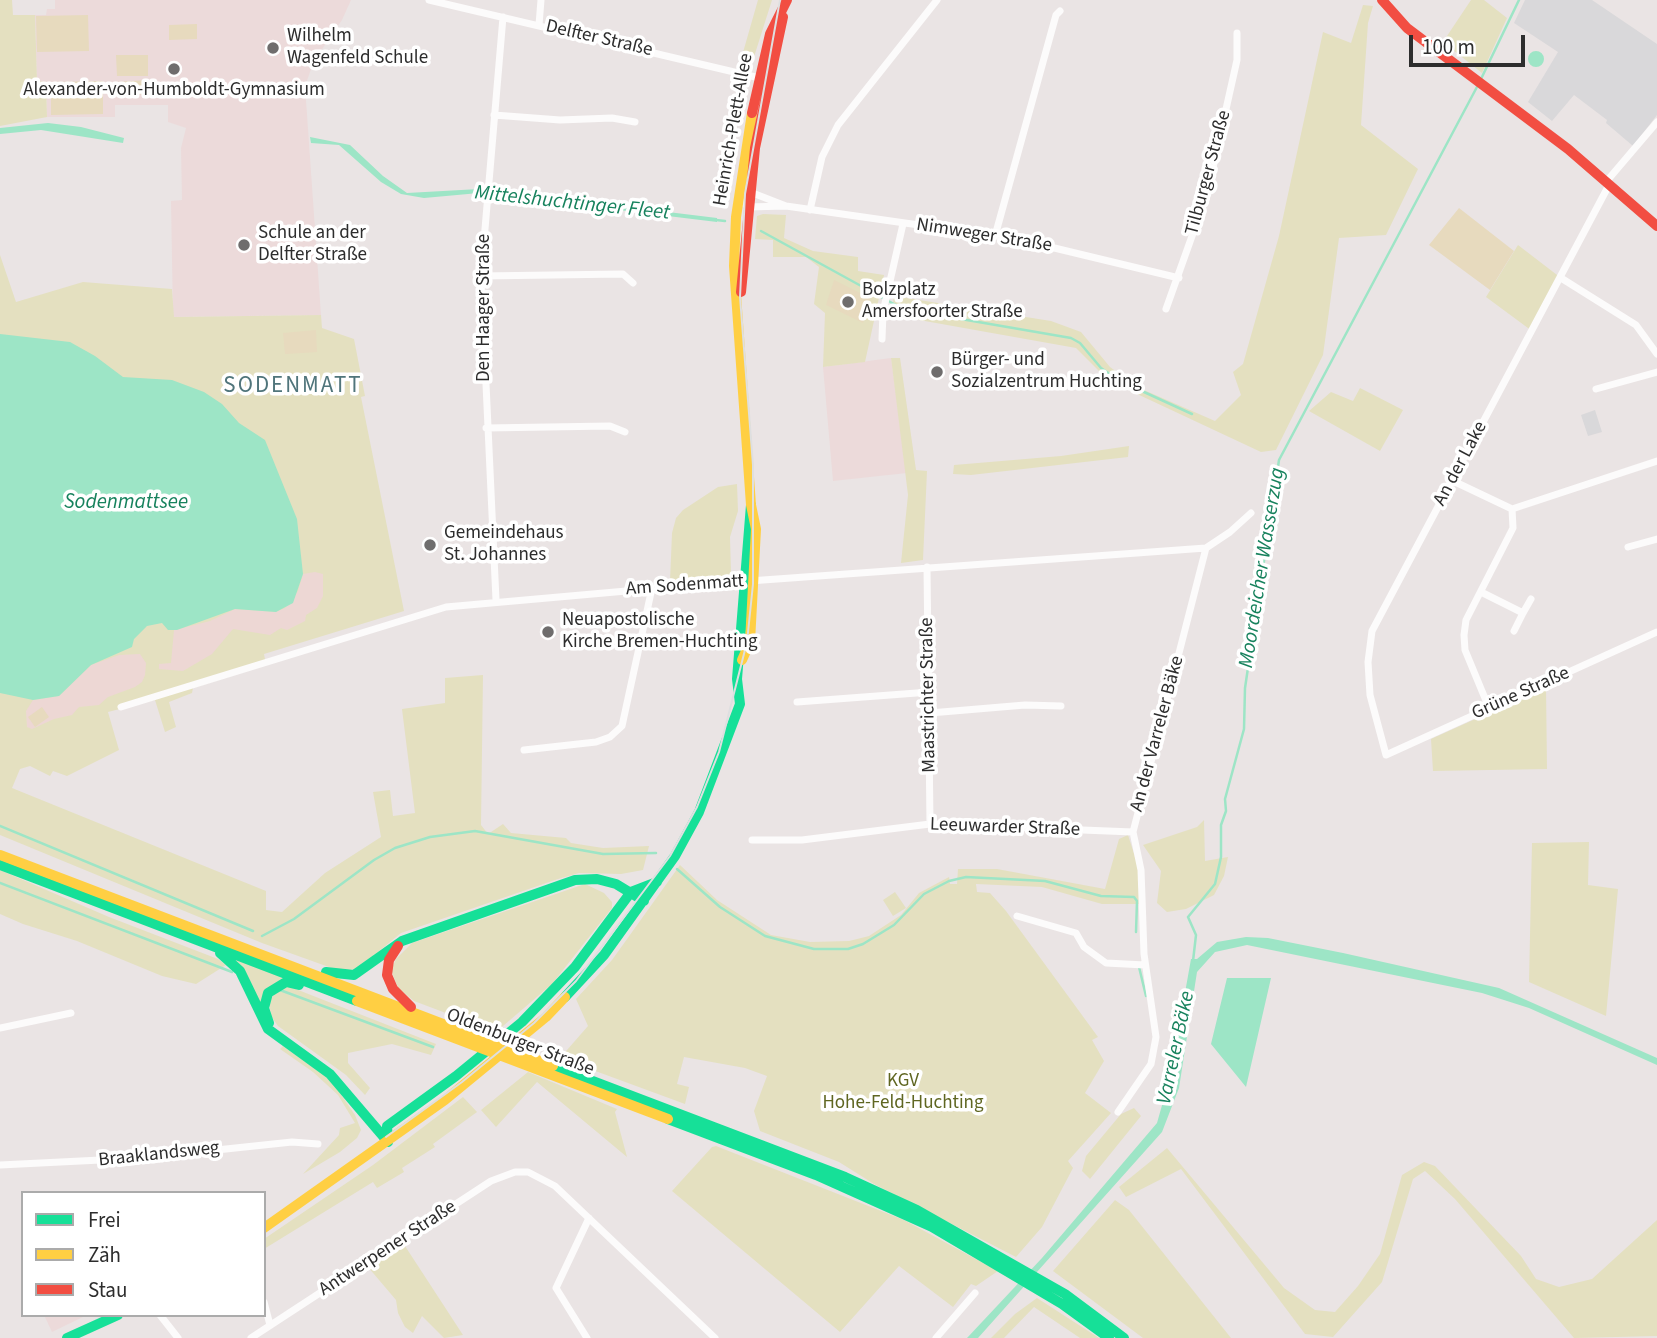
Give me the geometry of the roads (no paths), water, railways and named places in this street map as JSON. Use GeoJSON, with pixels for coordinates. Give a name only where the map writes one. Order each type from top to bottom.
{"type":"FeatureCollection","features":[{"type":"Feature","properties":{"kind":"main road"},"geometry":{"type":"LineString","coordinates":[[1382,0],[1407,28],[1608,183],[1657,226]]}},
{"type":"Feature","properties":{"kind":"main road","name":"Heinrich-Plett-Allee"},"geometry":{"type":"LineString","coordinates":[[738,306],[744,277],[748,207],[770,34],[786,3]]}},
{"type":"Feature","properties":{"kind":"main road","name":"Heinrich-Plett-Allee"},"geometry":{"type":"LineString","coordinates":[[266,1227],[388,1142],[492,1062],[577,987],[644,901],[687,837],[712,782],[740,704],[737,679],[750,581],[751,505],[734,265],[738,197],[764,79]]}},
{"type":"Feature","properties":{"kind":"main road","name":"Oldenburger Straße"},"geometry":{"type":"LineString","coordinates":[[0,855],[845,1177],[917,1210],[1044,1287]]}},
{"type":"Feature","properties":{"kind":"main road","name":"Oldenburger Straße"},"geometry":{"type":"LineString","coordinates":[[0,865],[816,1175],[1008,1264]]}},
{"type":"Feature","properties":{"kind":"main road"},"geometry":{"type":"LineString","coordinates":[[292,965],[339,975],[354,975],[402,940],[575,880],[602,880],[631,892],[644,901]]}},
{"type":"Feature","properties":{"kind":"main road"},"geometry":{"type":"LineString","coordinates":[[631,892],[657,882]]}},
{"type":"Feature","properties":{"kind":"main road","name":"Heinrich-Plett-Allee"},"geometry":{"type":"LineString","coordinates":[[388,1142],[387,1126],[508,1033],[563,982],[631,892]]}},
{"type":"Feature","properties":{"kind":"main road"},"geometry":{"type":"LineString","coordinates":[[402,940],[389,960],[387,975],[393,989],[414,1012]]}},
{"type":"Feature","properties":{"kind":"main road"},"geometry":{"type":"LineString","coordinates":[[212,945],[240,971],[262,1023],[330,1074],[388,1142]]}},
{"type":"Feature","properties":{"kind":"main road"},"geometry":{"type":"LineString","coordinates":[[273,1033],[264,1008],[265,1000],[274,986],[286,982],[337,993]]}},
{"type":"Feature","properties":{"kind":"main road"},"geometry":{"type":"LineString","coordinates":[[1044,1287],[1109,1338]]}},
{"type":"Feature","properties":{"kind":"main road"},"geometry":{"type":"LineString","coordinates":[[1044,1287],[1124,1338]]}},
{"type":"Feature","properties":{"kind":"main road"},"geometry":{"type":"LineString","coordinates":[[82,1338],[115,1317]]}},
{"type":"Feature","properties":{"kind":"main road"},"geometry":{"type":"LineString","coordinates":[[67,1338],[108,1321]]}},
{"type":"Feature","properties":{"kind":"street","name":"Delfter Straße"},"geometry":{"type":"LineString","coordinates":[[429,0],[764,79]]}},
{"type":"Feature","properties":{"kind":"street"},"geometry":{"type":"LineString","coordinates":[[539,25],[541,0]]}},
{"type":"Feature","properties":{"kind":"street"},"geometry":{"type":"LineString","coordinates":[[810,209],[822,157],[838,125],[937,0]]}},
{"type":"Feature","properties":{"kind":"street"},"geometry":{"type":"LineString","coordinates":[[995,236],[1052,27],[1060,11]]}},
{"type":"Feature","properties":{"kind":"street","name":"Den Haager Straße"},"geometry":{"type":"LineString","coordinates":[[496,600],[481,276],[503,17]]}},
{"type":"Feature","properties":{"kind":"street","name":"Tilburger Straße"},"geometry":{"type":"LineString","coordinates":[[1166,309],[1207,194],[1237,60],[1237,33]]}},
{"type":"Feature","properties":{"kind":"street"},"geometry":{"type":"LineString","coordinates":[[494,115],[559,120],[612,118],[635,122]]}},
{"type":"Feature","properties":{"kind":"street","name":"An der Lake"},"geometry":{"type":"LineString","coordinates":[[1386,755],[1370,695],[1368,663],[1372,631],[1561,278],[1608,183],[1657,122]]}},
{"type":"Feature","properties":{"kind":"street"},"geometry":{"type":"LineString","coordinates":[[748,207],[738,197],[750,192]]}},
{"type":"Feature","properties":{"kind":"street","name":"Nimweger Straße"},"geometry":{"type":"LineString","coordinates":[[750,192],[786,206]]}},
{"type":"Feature","properties":{"kind":"street","name":"Nimweger Straße"},"geometry":{"type":"LineString","coordinates":[[748,207],[786,206],[995,236],[1075,251],[1179,278]]}},
{"type":"Feature","properties":{"kind":"street"},"geometry":{"type":"LineString","coordinates":[[882,339],[883,312],[903,224]]}},
{"type":"Feature","properties":{"kind":"street"},"geometry":{"type":"LineString","coordinates":[[481,276],[623,274],[633,283]]}},
{"type":"Feature","properties":{"kind":"street"},"geometry":{"type":"LineString","coordinates":[[1561,278],[1636,325],[1657,354]]}},
{"type":"Feature","properties":{"kind":"street"},"geometry":{"type":"LineString","coordinates":[[1596,389],[1657,372]]}},
{"type":"Feature","properties":{"kind":"street"},"geometry":{"type":"LineString","coordinates":[[486,428],[610,426],[625,432]]}},
{"type":"Feature","properties":{"kind":"street"},"geometry":{"type":"LineString","coordinates":[[1451,480],[1511,509],[1657,461]]}},
{"type":"Feature","properties":{"kind":"street"},"geometry":{"type":"LineString","coordinates":[[1489,708],[1465,650],[1464,635],[1466,620],[1513,528],[1511,509]]}},
{"type":"Feature","properties":{"kind":"street"},"geometry":{"type":"LineString","coordinates":[[1206,548],[1230,532],[1251,513]]}},
{"type":"Feature","properties":{"kind":"street"},"geometry":{"type":"LineString","coordinates":[[1628,547],[1657,539]]}},
{"type":"Feature","properties":{"kind":"street","name":"Am Sodenmatt"},"geometry":{"type":"LineString","coordinates":[[121,707],[446,607],[496,600],[1206,548]]}},
{"type":"Feature","properties":{"kind":"street","name":"An der Varreler Bäke"},"geometry":{"type":"LineString","coordinates":[[1118,1112],[1146,1073],[1155,1052],[1155,1023],[1145,965],[1141,870],[1133,832],[1206,548]]}},
{"type":"Feature","properties":{"kind":"street","name":"Maastrichter Straße"},"geometry":{"type":"LineString","coordinates":[[928,567],[930,824]]}},
{"type":"Feature","properties":{"kind":"street"},"geometry":{"type":"LineString","coordinates":[[524,750],[596,742],[610,737],[622,726],[652,588]]}},
{"type":"Feature","properties":{"kind":"street"},"geometry":{"type":"LineString","coordinates":[[1480,592],[1523,613]]}},
{"type":"Feature","properties":{"kind":"street"},"geometry":{"type":"LineString","coordinates":[[1514,631],[1531,599]]}},
{"type":"Feature","properties":{"kind":"street","name":"Grüne Straße"},"geometry":{"type":"LineString","coordinates":[[1386,755],[1657,632]]}},
{"type":"Feature","properties":{"kind":"street"},"geometry":{"type":"LineString","coordinates":[[797,702],[930,692]]}},
{"type":"Feature","properties":{"kind":"street"},"geometry":{"type":"LineString","coordinates":[[930,713],[1038,704],[1061,706]]}},
{"type":"Feature","properties":{"kind":"street","name":"Leeuwarder Straße"},"geometry":{"type":"LineString","coordinates":[[752,840],[802,840],[930,824],[1133,832]]}},
{"type":"Feature","properties":{"kind":"street"},"geometry":{"type":"LineString","coordinates":[[1017,916],[1076,933],[1084,947],[1106,963],[1145,965]]}},
{"type":"Feature","properties":{"kind":"street"},"geometry":{"type":"LineString","coordinates":[[0,1028],[71,1013]]}},
{"type":"Feature","properties":{"kind":"street","name":"Braaklandsweg"},"geometry":{"type":"LineString","coordinates":[[0,1165],[141,1158],[292,1142],[318,1144]]}},
{"type":"Feature","properties":{"kind":"street","name":"Antwerpener Straße"},"geometry":{"type":"LineString","coordinates":[[251,1338],[491,1181],[515,1172],[528,1172],[555,1186],[589,1218]]}},
{"type":"Feature","properties":{"kind":"street"},"geometry":{"type":"LineString","coordinates":[[587,1338],[556,1288],[589,1218],[715,1338]]}},
{"type":"Feature","properties":{"kind":"street"},"geometry":{"type":"LineString","coordinates":[[936,1338],[975,1293]]}},
{"type":"Feature","properties":{"kind":"street"},"geometry":{"type":"LineString","coordinates":[[266,1310],[270,1325]]}},
{"type":"Feature","properties":{"kind":"street"},"geometry":{"type":"LineString","coordinates":[[162,1317],[178,1338]]}},
{"type":"Feature","properties":{"kind":"water"},"geometry":{"type":"Polygon","coordinates":[[[1533,51],[1539,51],[1544,59],[1542,65],[1533,67],[1528,62],[1528,56],[1533,51]]]}},
{"type":"Feature","properties":{"kind":"water"},"geometry":{"type":"Polygon","coordinates":[[[48,123],[81,127],[124,138],[123,143],[41,130],[0,134],[0,128],[48,123]]]}},
{"type":"Feature","properties":{"kind":"water"},"geometry":{"type":"Polygon","coordinates":[[[310,137],[350,145],[383,176],[407,193],[479,189],[717,218],[717,222],[479,193],[424,198],[401,194],[381,182],[339,145],[311,143],[310,137]]]}},
{"type":"Feature","properties":{"kind":"water","name":"Sodenmattsee"},"geometry":{"type":"Polygon","coordinates":[[[0,334],[70,342],[123,377],[172,380],[204,392],[222,404],[239,423],[265,440],[297,519],[303,574],[293,603],[276,612],[235,609],[177,630],[168,630],[162,623],[147,626],[134,639],[132,647],[91,665],[59,696],[33,700],[0,693],[0,334]]]}},
{"type":"Feature","properties":{"kind":"water","name":"Varreler Bäke"},"geometry":{"type":"Polygon","coordinates":[[[1246,937],[1268,938],[1343,953],[1499,988],[1657,1058],[1657,1065],[1529,1008],[1482,993],[1247,945],[1215,952],[1197,972],[1179,1088],[1162,1132],[978,1338],[967,1338],[1042,1258],[1157,1123],[1170,1077],[1191,959],[1197,959],[1217,942],[1246,937]]]}},
{"type":"Feature","properties":{"kind":"water"},"geometry":{"type":"Polygon","coordinates":[[[1227,978],[1271,978],[1246,1087],[1211,1044],[1227,978]]]}},
{"type":"Feature","properties":{"kind":"waterway","name":"Moordeicher Wasserzug"},"geometry":{"type":"LineString","coordinates":[[1481,79],[1519,0]]}},
{"type":"Feature","properties":{"kind":"waterway","name":"Moordeicher Wasserzug"},"geometry":{"type":"LineString","coordinates":[[1193,961],[1196,935],[1188,917],[1215,884],[1221,857],[1221,825],[1226,811],[1225,799],[1244,729],[1245,688],[1279,460],[1478,85]]}},
{"type":"Feature","properties":{"kind":"waterway","name":"Mittelshuchtinger Fleet"},"geometry":{"type":"LineString","coordinates":[[716,220],[725,221]]}},
{"type":"Feature","properties":{"kind":"waterway","name":"Mittelshuchtinger Fleet"},"geometry":{"type":"LineString","coordinates":[[761,231],[903,309],[1071,338],[1080,343],[1101,368],[1120,381],[1192,414]]}},
{"type":"Feature","properties":{"kind":"waterway"},"geometry":{"type":"LineString","coordinates":[[0,826],[253,931]]}},
{"type":"Feature","properties":{"kind":"waterway"},"geometry":{"type":"LineString","coordinates":[[262,936],[294,919],[374,860],[395,848],[430,837],[475,831],[603,854],[656,853]]}},
{"type":"Feature","properties":{"kind":"waterway"},"geometry":{"type":"LineString","coordinates":[[677,869],[720,907],[765,936],[814,949],[848,949],[863,944],[894,925],[924,894],[949,881],[966,877],[1045,881],[1101,896],[1134,897],[1137,901],[1136,932]]}},
{"type":"Feature","properties":{"kind":"waterway"},"geometry":{"type":"LineString","coordinates":[[0,883],[232,972]]}},
{"type":"Feature","properties":{"kind":"waterway"},"geometry":{"type":"LineString","coordinates":[[1139,967],[1146,996]]}},
{"type":"Feature","properties":{"kind":"waterway"},"geometry":{"type":"LineString","coordinates":[[280,990],[433,1047]]}},
{"type":"Feature","properties":{"kind":"tram line"},"geometry":{"type":"LineString","coordinates":[[386,1137],[462,1082],[534,1023],[576,981],[670,856],[697,807],[719,752],[747,642],[753,584],[753,465],[740,297],[745,194],[780,0]]}},
{"type":"Feature","properties":{"kind":"place","name":"Wilhelm Wagenfeld Schule"},"geometry":{"type":"Point","coordinates":[273,48]}},
{"type":"Feature","properties":{"kind":"place","name":"Alexander-von-Humboldt-Gymnasium"},"geometry":{"type":"Point","coordinates":[174,69]}},
{"type":"Feature","properties":{"kind":"place","name":"Schule an der Delfter Straße"},"geometry":{"type":"Point","coordinates":[244,245]}},
{"type":"Feature","properties":{"kind":"place","name":"Bolzplatz Amersfoorter Straße"},"geometry":{"type":"Point","coordinates":[848,302]}},
{"type":"Feature","properties":{"kind":"place","name":"Bürger- und Sozialzentrum Huchting"},"geometry":{"type":"Point","coordinates":[937,372]}},
{"type":"Feature","properties":{"kind":"place","name":"Gemeindehaus St. Johannes"},"geometry":{"type":"Point","coordinates":[430,545]}},
{"type":"Feature","properties":{"kind":"place","name":"Neuapostolische Kirche Bremen-Huchting"},"geometry":{"type":"Point","coordinates":[548,632]}},
{"type":"Feature","properties":{"kind":"district","name":"SODENMATT"},"geometry":{"type":"Point","coordinates":[293,387]}},
{"type":"Feature","properties":{"kind":"park label","name":"KGV Hohe-Feld-Huchting"},"geometry":{"type":"Point","coordinates":[903,1093]}}]}
